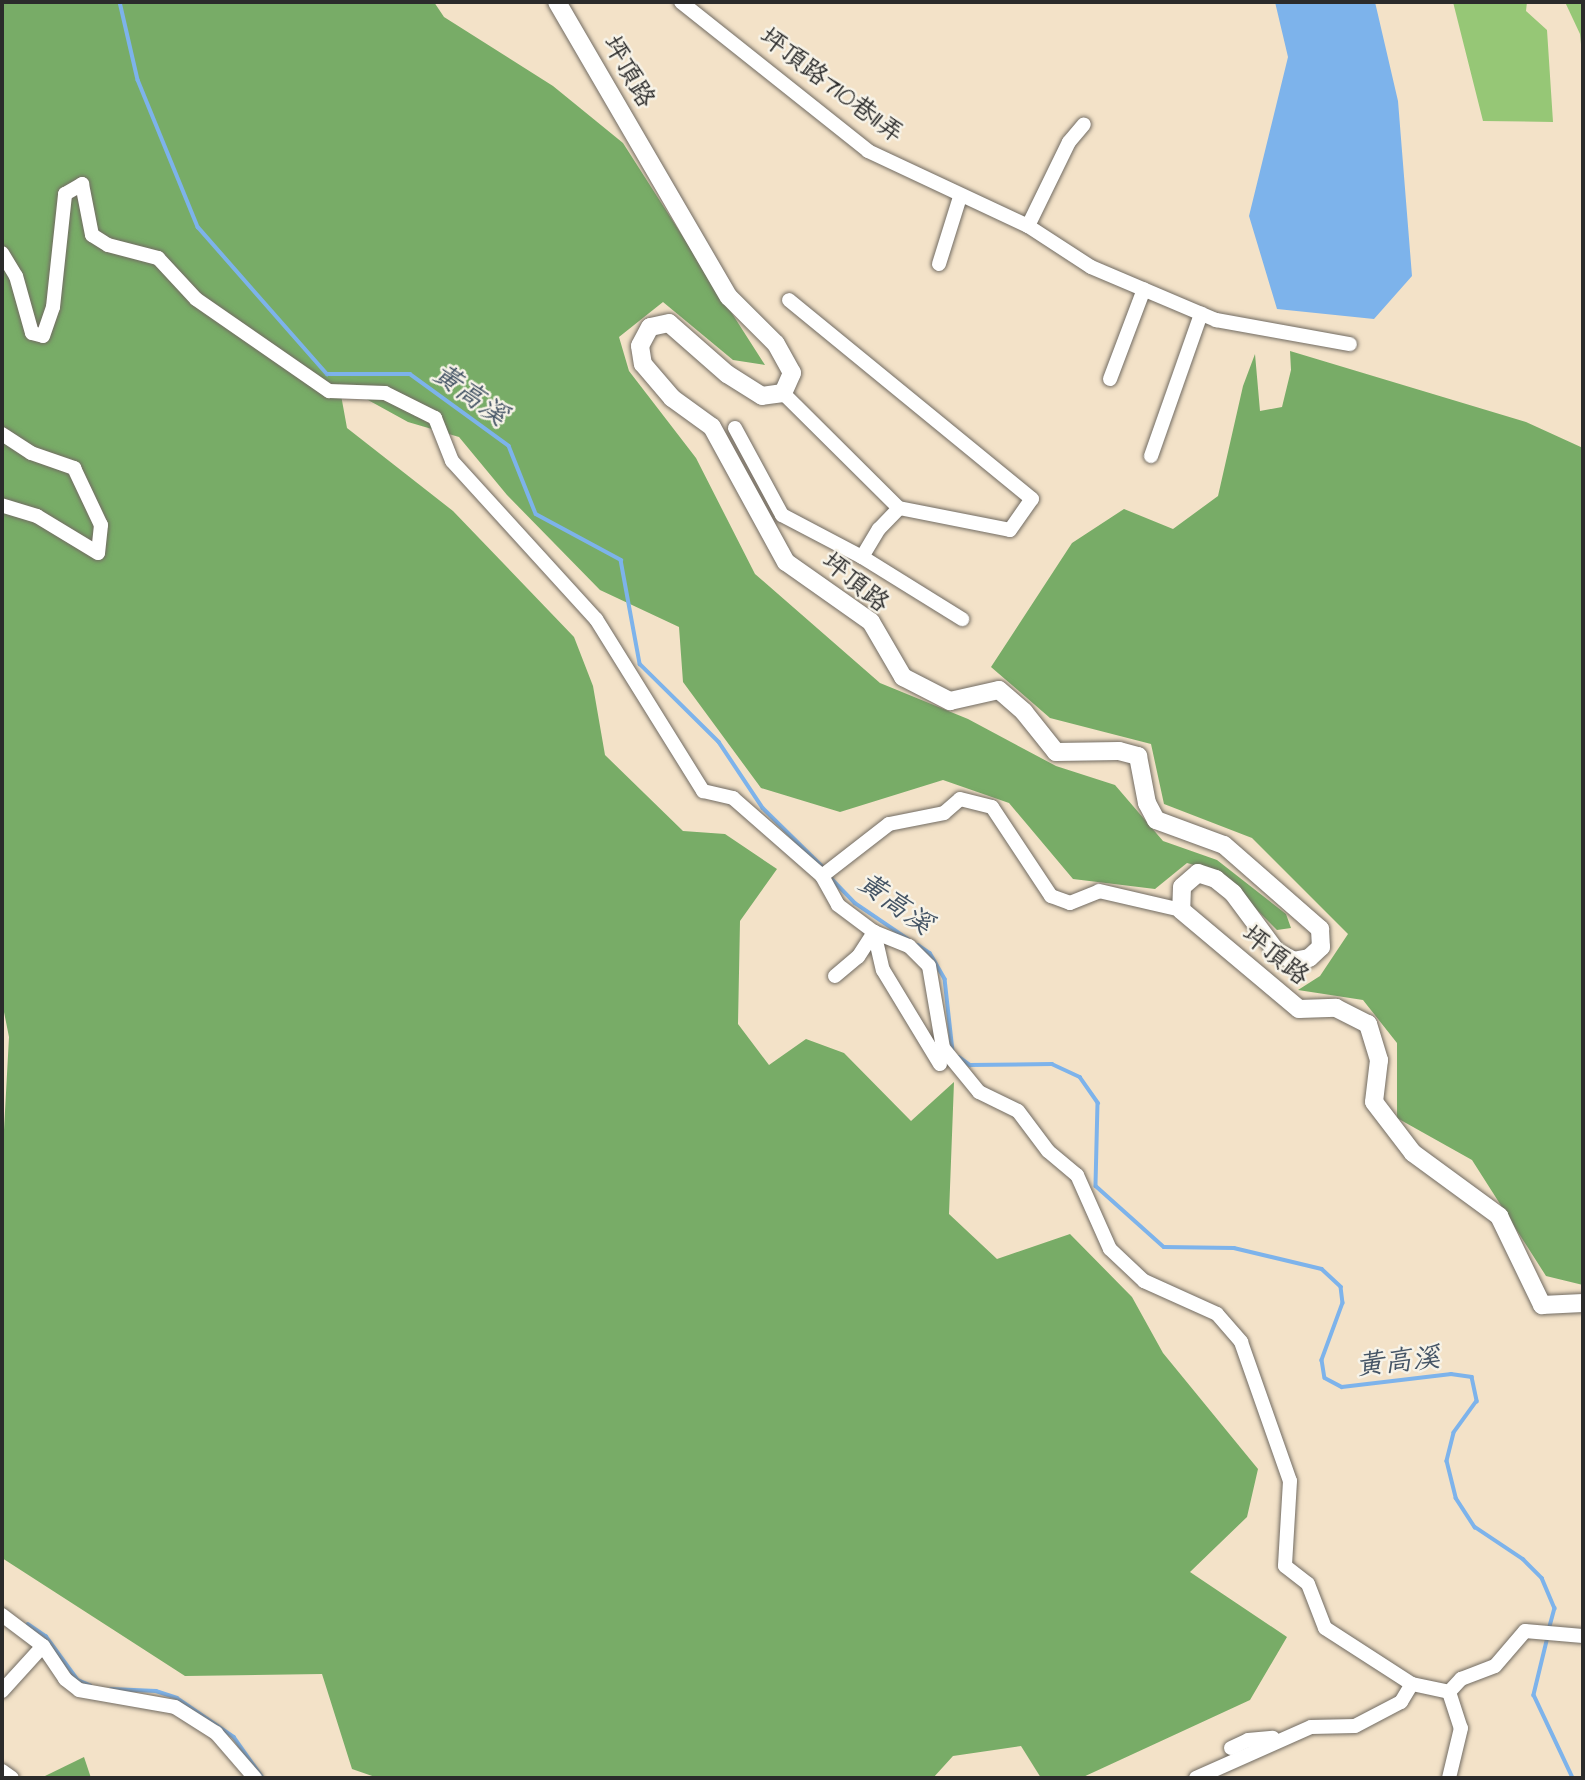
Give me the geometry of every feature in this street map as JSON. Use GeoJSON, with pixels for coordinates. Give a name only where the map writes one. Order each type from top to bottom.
{"type":"FeatureCollection","features":[{"type":"Feature","properties":{"kind":"street","name":"坪頂路"},"geometry":{"type":"LineString","coordinates":[[557,2],[729,297],[776,344],[792,373],[783,393],[762,396],[727,374],[669,323],[650,327],[640,346],[643,363],[672,398],[712,427],[786,562],[871,622],[903,677],[950,701],[999,690],[1024,712],[1056,752],[1119,751],[1138,756],[1147,803],[1156,820],[1224,845],[1320,929],[1321,947],[1309,958],[1294,961],[1276,951],[1233,893],[1216,879],[1198,873],[1182,887],[1181,910],[1299,1010],[1336,1008],[1368,1024],[1380,1060],[1374,1102],[1413,1153],[1499,1216],[1542,1306],[1583,1303]]}},
{"type":"Feature","properties":{"kind":"street","name":"坪頂路710巷11弄"},"geometry":{"type":"LineString","coordinates":[[681,2],[869,151],[960,197],[1028,226],[1091,267],[1201,314],[1350,344]]}},
{"type":"Feature","properties":{"kind":"street"},"geometry":{"type":"LineString","coordinates":[[1028,226],[1069,142],[1084,124]]}},
{"type":"Feature","properties":{"kind":"street"},"geometry":{"type":"LineString","coordinates":[[2,253],[16,276],[32,332],[43,336],[53,307],[65,194],[82,184],[92,235],[108,245],[158,258],[196,299],[329,391],[385,393],[435,418],[452,461],[596,619],[703,791],[733,798],[822,876],[838,905],[874,932],[909,946],[929,966],[943,1048],[979,1092],[1018,1111],[1048,1151],[1077,1175],[1110,1249],[1144,1281],[1217,1314],[1241,1342],[1290,1481],[1285,1566],[1308,1584],[1325,1628],[1412,1684],[1449,1692]]}},
{"type":"Feature","properties":{"kind":"street"},"geometry":{"type":"LineString","coordinates":[[939,264],[960,197]]}},
{"type":"Feature","properties":{"kind":"street"},"geometry":{"type":"LineString","coordinates":[[1110,379],[1144,289]]}},
{"type":"Feature","properties":{"kind":"street"},"geometry":{"type":"LineString","coordinates":[[783,393],[899,509],[1010,530],[1032,499],[789,300]]}},
{"type":"Feature","properties":{"kind":"street"},"geometry":{"type":"LineString","coordinates":[[1151,456],[1201,314]]}},
{"type":"Feature","properties":{"kind":"street"},"geometry":{"type":"LineString","coordinates":[[735,428],[782,515],[862,557],[962,619]]}},
{"type":"Feature","properties":{"kind":"street"},"geometry":{"type":"LineString","coordinates":[[2,434],[31,453],[74,468],[101,525],[98,553],[37,516],[2,505]]}},
{"type":"Feature","properties":{"kind":"street"},"geometry":{"type":"LineString","coordinates":[[862,557],[879,529],[899,509]]}},
{"type":"Feature","properties":{"kind":"street"},"geometry":{"type":"LineString","coordinates":[[822,876],[890,824],[943,813],[960,799],[992,807],[1051,896],[1070,903],[1098,891],[1181,910]]}},
{"type":"Feature","properties":{"kind":"street"},"geometry":{"type":"LineString","coordinates":[[835,975],[858,957],[874,932]]}},
{"type":"Feature","properties":{"kind":"street"},"geometry":{"type":"LineString","coordinates":[[874,932],[883,970],[940,1064]]}},
{"type":"Feature","properties":{"kind":"street"},"geometry":{"type":"LineString","coordinates":[[2,1615],[43,1646],[65,1679],[79,1690],[175,1707],[216,1732],[255,1778]]}},
{"type":"Feature","properties":{"kind":"street"},"geometry":{"type":"LineString","coordinates":[[1449,1692],[1461,1679],[1495,1667],[1525,1631],[1583,1636]]}},
{"type":"Feature","properties":{"kind":"street"},"geometry":{"type":"LineString","coordinates":[[2,1691],[43,1646]]}},
{"type":"Feature","properties":{"kind":"street"},"geometry":{"type":"LineString","coordinates":[[1196,1778],[1311,1727],[1355,1726],[1401,1702],[1412,1684]]}},
{"type":"Feature","properties":{"kind":"street"},"geometry":{"type":"LineString","coordinates":[[1449,1692],[1461,1728],[1449,1778]]}},
{"type":"Feature","properties":{"kind":"street"},"geometry":{"type":"LineString","coordinates":[[1231,1748],[1248,1740],[1287,1738]]}},
{"type":"Feature","properties":{"kind":"street"},"geometry":{"type":"LineString","coordinates":[[2,1771],[12,1778]]}},
{"type":"Feature","properties":{"kind":"green space"},"geometry":{"type":"Polygon","coordinates":[[[2,2],[434,2],[444,17],[553,86],[623,143],[765,365],[733,360],[663,302],[619,337],[629,371],[696,458],[755,574],[880,683],[968,719],[1056,766],[1115,785],[1163,841],[1217,860],[1286,914],[1291,928],[1277,930],[1219,872],[1187,863],[1155,889],[1073,879],[1009,803],[943,780],[840,812],[761,788],[683,682],[679,627],[600,590],[507,495],[459,437],[408,422],[339,384],[347,428],[453,511],[574,637],[593,686],[605,755],[683,831],[725,834],[777,869],[740,921],[738,1024],[769,1065],[806,1039],[844,1053],[911,1121],[954,1082],[949,1214],[997,1259],[1070,1234],[1132,1297],[1163,1353],[1258,1469],[1247,1517],[1190,1572],[1287,1637],[1250,1700],[1081,1778],[1041,1778],[1021,1746],[953,1756],[933,1778],[378,1778],[352,1769],[322,1674],[185,1676],[2,1558],[2,1167],[9,1037],[2,1002],[2,2]]]}},
{"type":"Feature","properties":{"kind":"green space"},"geometry":{"type":"Polygon","coordinates":[[[1453,2],[1527,2],[1526,11],[1547,30],[1553,122],[1483,121],[1453,2]]]}},
{"type":"Feature","properties":{"kind":"green space"},"geometry":{"type":"Polygon","coordinates":[[[1565,2],[1583,2],[1583,65],[1580,34],[1565,2]]]}},
{"type":"Feature","properties":{"kind":"green space"},"geometry":{"type":"Polygon","coordinates":[[[1290,351],[1526,422],[1583,448],[1583,1285],[1546,1276],[1472,1160],[1397,1118],[1397,1043],[1363,1000],[1298,990],[1320,976],[1348,934],[1252,838],[1164,804],[1151,744],[1050,718],[991,667],[1072,543],[1124,509],[1173,529],[1218,496],[1243,386],[1255,354],[1260,411],[1282,407],[1291,370],[1290,351]]]}},
{"type":"Feature","properties":{"kind":"green space"},"geometry":{"type":"Polygon","coordinates":[[[84,1757],[91,1778],[44,1778],[45,1776],[84,1757]]]}},
{"type":"Feature","properties":{"kind":"water"},"geometry":{"type":"Polygon","coordinates":[[[1275,2],[1375,2],[1398,101],[1412,276],[1374,319],[1277,309],[1249,216],[1288,57],[1275,2]]]}},
{"type":"Feature","properties":{"kind":"waterway","name":"黃高溪"},"geometry":{"type":"LineString","coordinates":[[120,2],[138,80],[198,227],[327,374],[410,374],[509,446],[536,514],[621,560],[640,664],[719,742],[763,808],[826,870]]}},
{"type":"Feature","properties":{"kind":"waterway","name":"黃高溪"},"geometry":{"type":"LineString","coordinates":[[830,877],[855,903],[908,939]]}},
{"type":"Feature","properties":{"kind":"waterway","name":"黃高溪"},"geometry":{"type":"LineString","coordinates":[[918,945],[930,953],[945,979],[953,1052]]}},
{"type":"Feature","properties":{"kind":"waterway","name":"黃高溪"},"geometry":{"type":"LineString","coordinates":[[959,1057],[970,1065],[1052,1064],[1080,1077],[1098,1103],[1096,1186],[1164,1247],[1234,1248],[1322,1269],[1341,1287],[1343,1303],[1322,1360],[1325,1378],[1342,1387],[1451,1374],[1472,1377],[1477,1401],[1454,1433],[1447,1461],[1456,1498],[1475,1527],[1523,1559],[1542,1578],[1555,1608],[1549,1630]]}},
{"type":"Feature","properties":{"kind":"waterway"},"geometry":{"type":"LineString","coordinates":[[28,1624],[46,1636],[78,1680],[90,1685]]}},
{"type":"Feature","properties":{"kind":"waterway","name":"黃高溪"},"geometry":{"type":"LineString","coordinates":[[1548,1637],[1534,1695],[1573,1778]]}},
{"type":"Feature","properties":{"kind":"waterway"},"geometry":{"type":"LineString","coordinates":[[111,1689],[156,1691],[177,1698],[234,1737],[263,1778]]}}]}
